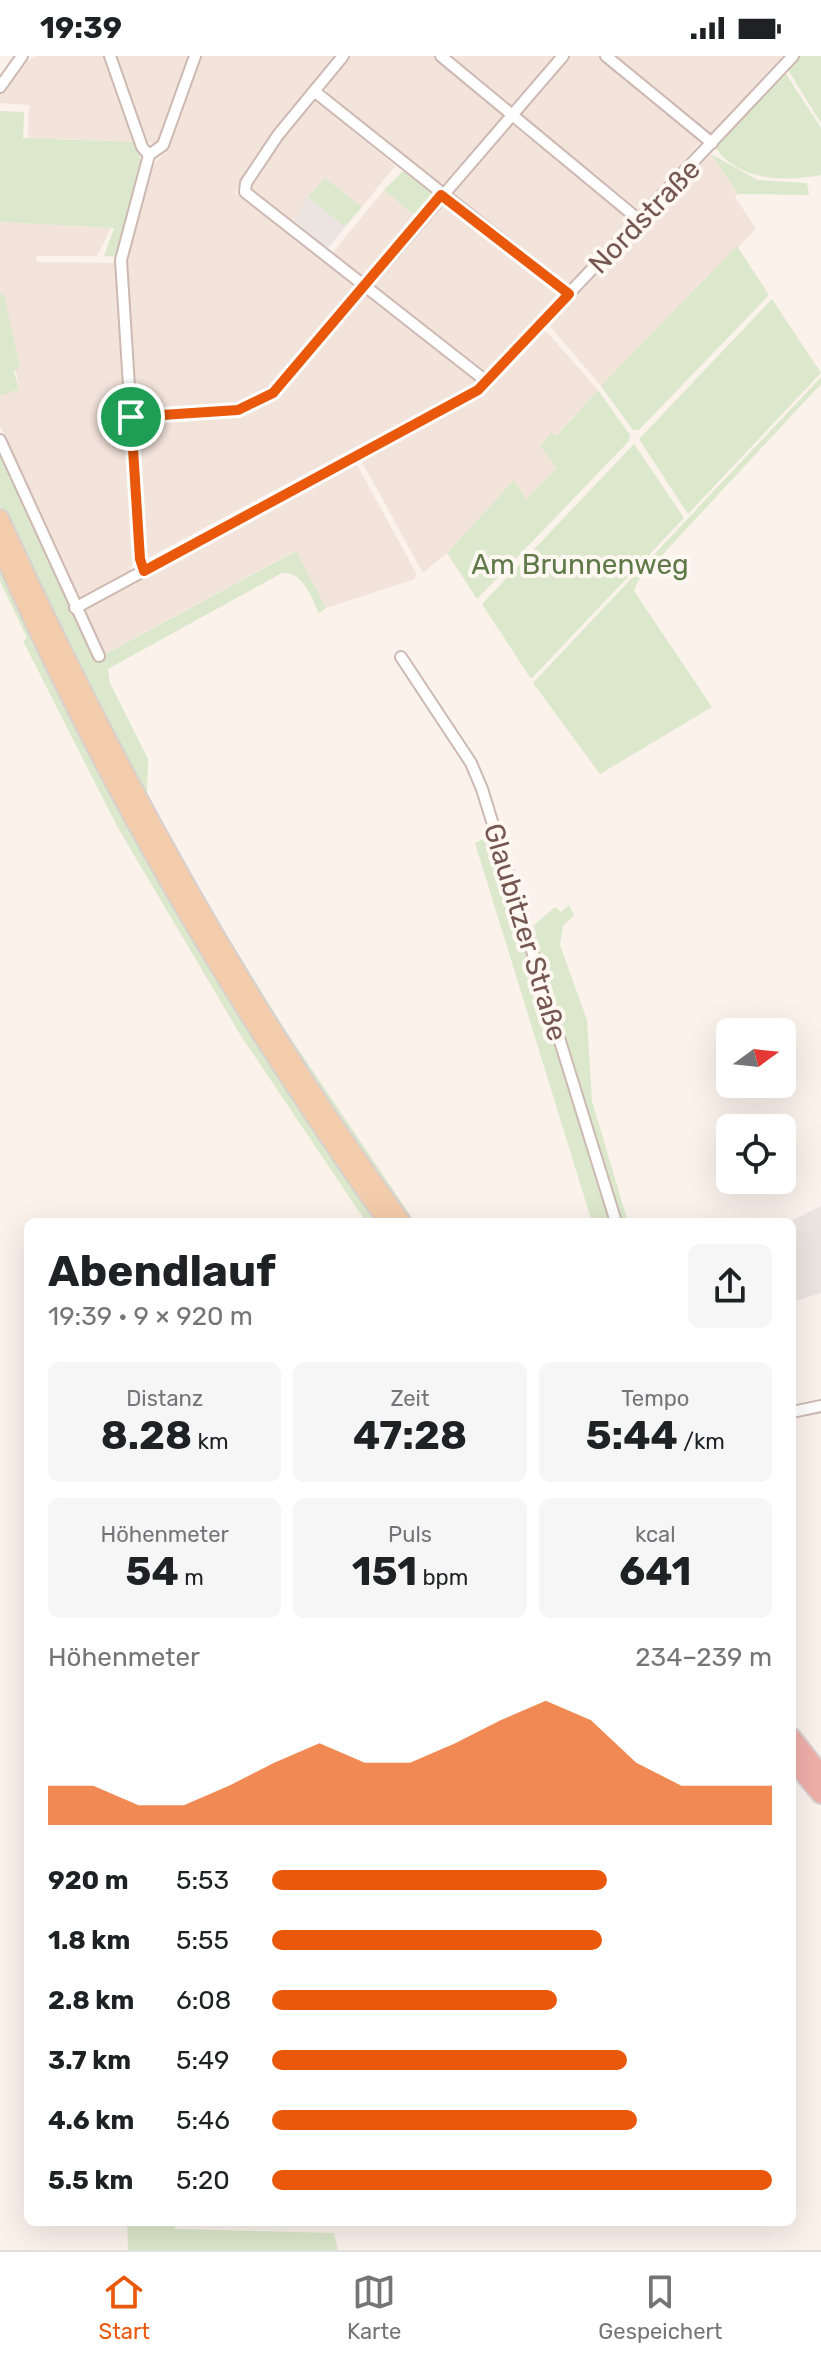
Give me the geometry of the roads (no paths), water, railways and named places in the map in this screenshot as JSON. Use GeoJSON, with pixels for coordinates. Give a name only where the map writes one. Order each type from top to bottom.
{"type":"FeatureCollection","features":[{"type":"Feature","properties":{"kind":"highway"},"geometry":{"type":"LineString","coordinates":[[796,1743],[821,1775]]}},
{"type":"Feature","properties":{"kind":"highway"},"geometry":{"type":"LineString","coordinates":[[796,1764],[821,1794]]}},
{"type":"Feature","properties":{"kind":"main road"},"geometry":{"type":"LineString","coordinates":[[0,518],[43,612],[142,805],[217,938],[399,1218]]}},
{"type":"Feature","properties":{"kind":"main road"},"geometry":{"type":"LineString","coordinates":[[0,547],[104,761],[197,928],[268,1046],[384,1218]]}},
{"type":"Feature","properties":{"kind":"street"},"geometry":{"type":"LineString","coordinates":[[0,87],[22,56]]}},
{"type":"Feature","properties":{"kind":"street"},"geometry":{"type":"LineString","coordinates":[[110,56],[142,147],[149,155]]}},
{"type":"Feature","properties":{"kind":"street"},"geometry":{"type":"LineString","coordinates":[[144,571],[140,559],[121,260],[149,155],[163,145],[195,56]]}},
{"type":"Feature","properties":{"kind":"street"},"geometry":{"type":"LineString","coordinates":[[343,56],[278,135],[246,183],[249,196],[486,381]]}},
{"type":"Feature","properties":{"kind":"street"},"geometry":{"type":"LineString","coordinates":[[441,56],[638,219]]}},
{"type":"Feature","properties":{"kind":"street"},"geometry":{"type":"LineString","coordinates":[[131,417],[238,410],[273,393],[563,56]]}},
{"type":"Feature","properties":{"kind":"street"},"geometry":{"type":"LineString","coordinates":[[606,56],[712,143]]}},
{"type":"Feature","properties":{"kind":"street","name":"Nordstraße"},"geometry":{"type":"LineString","coordinates":[[75,608],[478,390],[793,56]]}},
{"type":"Feature","properties":{"kind":"street"},"geometry":{"type":"LineString","coordinates":[[314,91],[569,294]]}},
{"type":"Feature","properties":{"kind":"street"},"geometry":{"type":"LineString","coordinates":[[0,440],[99,656]]}},
{"type":"Feature","properties":{"kind":"street","name":"Glaubitzer Straße"},"geometry":{"type":"LineString","coordinates":[[401,657],[471,763],[482,789],[615,1218]]}},
{"type":"Feature","properties":{"kind":"street"},"geometry":{"type":"LineString","coordinates":[[796,1411],[821,1406]]}},
{"type":"Feature","properties":{"kind":"park label","name":"Am Brunnenweg"},"geometry":{"type":"Point","coordinates":[580,564]}}]}
